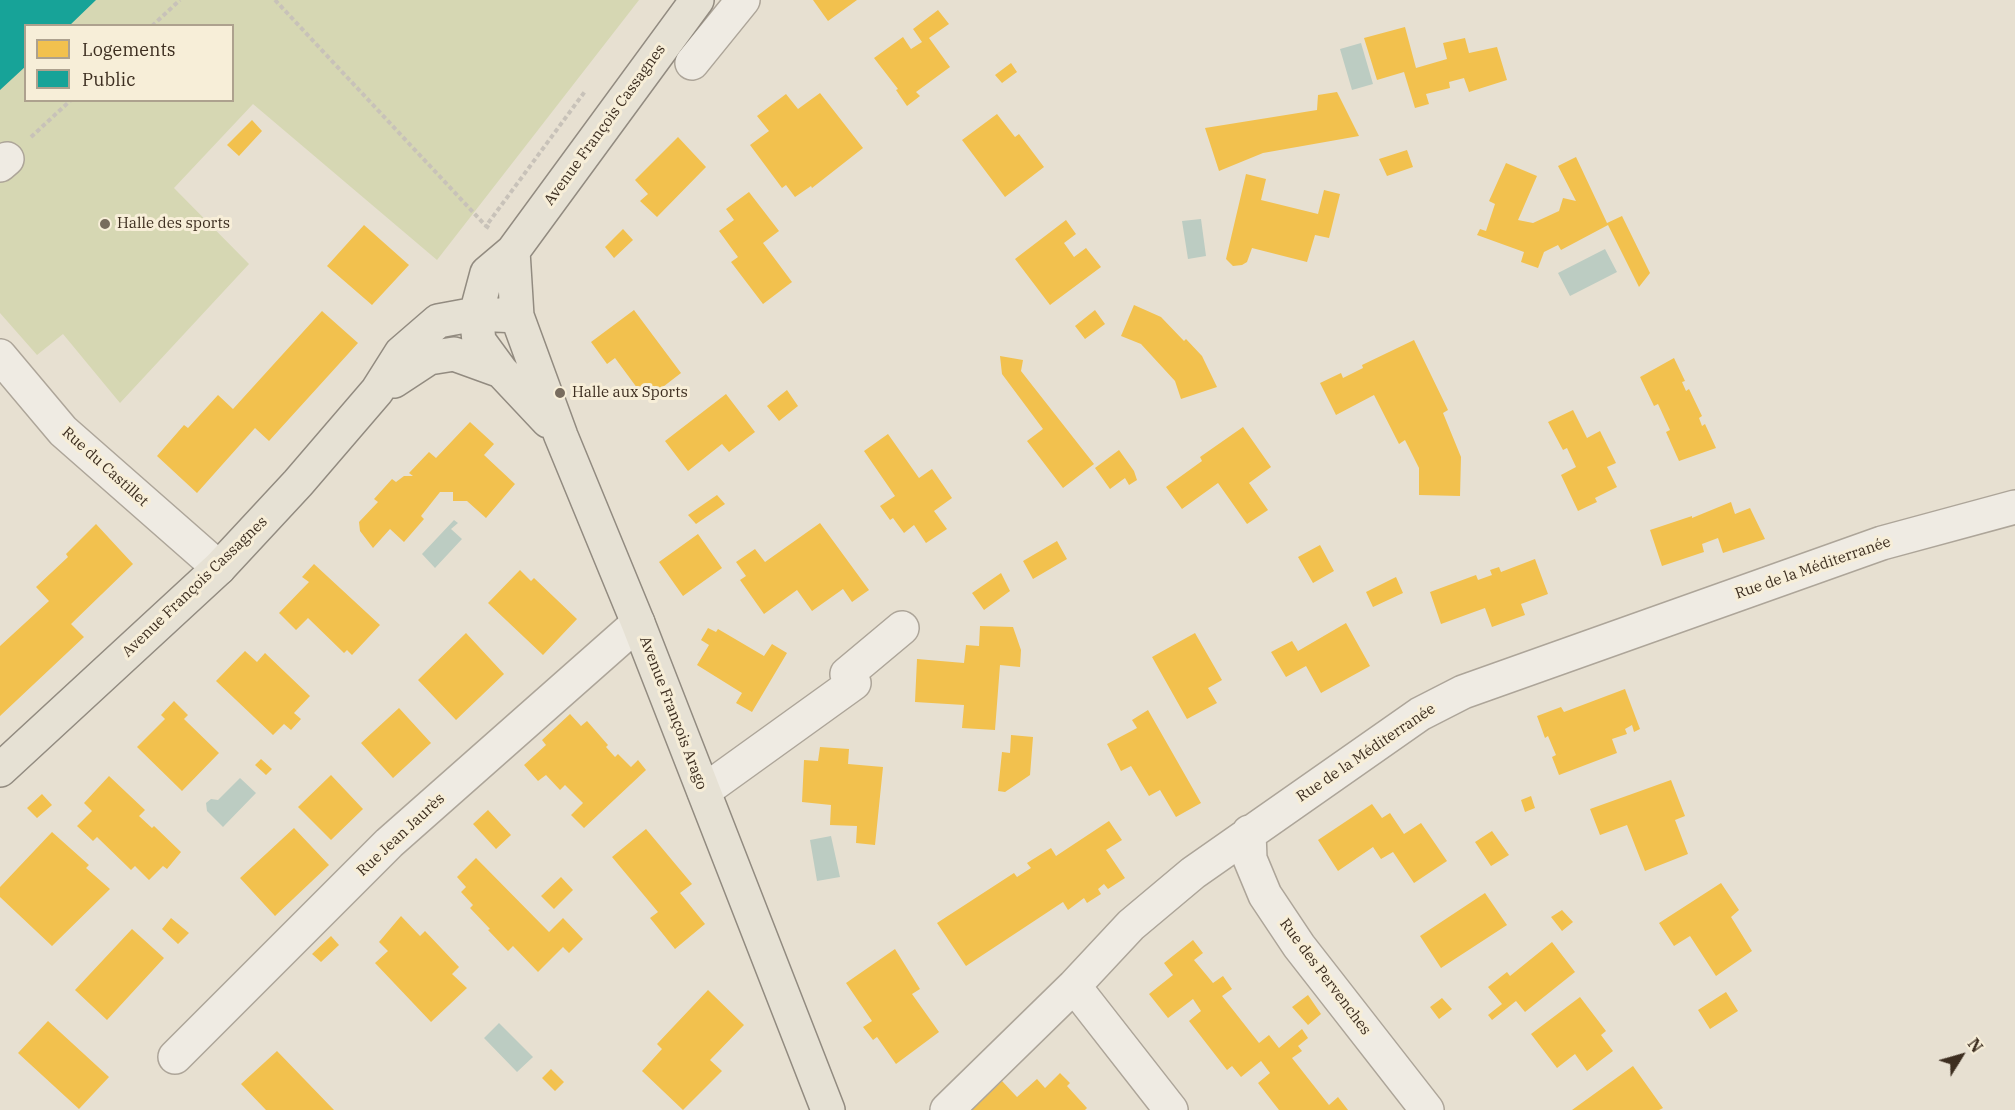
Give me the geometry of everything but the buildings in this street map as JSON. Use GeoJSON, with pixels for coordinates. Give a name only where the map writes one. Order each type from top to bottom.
{"type":"FeatureCollection","features":[{"type":"Feature","properties":{"kind":"main road","name":"Avenue François Cassagnes"},"geometry":{"type":"LineString","coordinates":[[561,435],[517,385],[501,371],[477,328],[487,273],[513,251],[697,0]]}},
{"type":"Feature","properties":{"kind":"main road"},"geometry":{"type":"LineString","coordinates":[[513,251],[517,316]]}},
{"type":"Feature","properties":{"kind":"main road","name":"Avenue François Cassagnes"},"geometry":{"type":"LineString","coordinates":[[377,391],[429,358],[447,340],[517,316]]}},
{"type":"Feature","properties":{"kind":"main road","name":"Avenue François Arago"},"geometry":{"type":"LineString","coordinates":[[517,316],[561,435],[638,623],[828,1110]]}},
{"type":"Feature","properties":{"kind":"main road","name":"Avenue François Cassagnes"},"geometry":{"type":"LineString","coordinates":[[0,770],[219,568],[298,483],[377,391],[402,353],[438,321],[477,328]]}},
{"type":"Feature","properties":{"kind":"main road","name":"Avenue François Cassagnes"},"geometry":{"type":"LineString","coordinates":[[429,358],[454,354],[501,371]]}},
{"type":"Feature","properties":{"kind":"street"},"geometry":{"type":"LineString","coordinates":[[692,63],[743,0]]}},
{"type":"Feature","properties":{"kind":"street","name":"Rue du Castillet"},"geometry":{"type":"LineString","coordinates":[[0,356],[63,431],[219,568]]}},
{"type":"Feature","properties":{"kind":"street","name":"Rue de la Méditerranée"},"geometry":{"type":"LineString","coordinates":[[947,1110],[1074,986],[1131,925],[1193,873],[1420,714],[1463,692],[1882,543],[2015,507]]}},
{"type":"Feature","properties":{"kind":"street","name":"Rue Jean Jaurès"},"geometry":{"type":"LineString","coordinates":[[175,1057],[389,843],[638,623]]}},
{"type":"Feature","properties":{"kind":"street"},"geometry":{"type":"LineString","coordinates":[[704,791],[854,683],[847,674],[902,628]]}},
{"type":"Feature","properties":{"kind":"street","name":"Rue des Pervenches"},"geometry":{"type":"LineString","coordinates":[[1249,832],[1250,859],[1264,895],[1299,946],[1427,1110]]}},
{"type":"Feature","properties":{"kind":"street"},"geometry":{"type":"LineString","coordinates":[[1074,986],[1171,1110]]}},
{"type":"Feature","properties":{"kind":"path"},"geometry":{"type":"LineString","coordinates":[[154,24],[180,0]]}},
{"type":"Feature","properties":{"kind":"path"},"geometry":{"type":"LineString","coordinates":[[275,0],[486,226]]}},
{"type":"Feature","properties":{"kind":"path"},"geometry":{"type":"LineString","coordinates":[[3,162],[69,102]]}},
{"type":"Feature","properties":{"kind":"green space","name":"Halle des sports"},"geometry":{"type":"Polygon","coordinates":[[[0,0],[639,0],[437,260],[253,104],[174,188],[249,264],[120,403],[63,334],[37,355],[0,313],[0,0]]]}},
{"type":"Feature","properties":{"kind":"shaded area"},"geometry":{"type":"Polygon","coordinates":[[[1361,43],[1373,84],[1352,90],[1340,49],[1361,43]]]}},
{"type":"Feature","properties":{"kind":"shaded area"},"geometry":{"type":"Polygon","coordinates":[[[1201,219],[1206,256],[1188,259],[1182,221],[1201,219]]]}},
{"type":"Feature","properties":{"kind":"shaded area"},"geometry":{"type":"Polygon","coordinates":[[[1605,249],[1617,272],[1570,296],[1558,273],[1605,249]]]}},
{"type":"Feature","properties":{"kind":"shaded area"},"geometry":{"type":"Polygon","coordinates":[[[454,520],[458,523],[451,529],[462,539],[435,568],[422,554],[454,520]]]}},
{"type":"Feature","properties":{"kind":"shaded area"},"geometry":{"type":"Polygon","coordinates":[[[240,778],[256,793],[223,827],[207,811],[206,803],[211,799],[218,800],[240,778]]]}},
{"type":"Feature","properties":{"kind":"shaded area"},"geometry":{"type":"Polygon","coordinates":[[[831,836],[840,877],[817,881],[810,840],[831,836]]]}},
{"type":"Feature","properties":{"kind":"shaded area"},"geometry":{"type":"Polygon","coordinates":[[[499,1023],[533,1057],[517,1072],[484,1038],[499,1023]]]}},
{"type":"Feature","properties":{"kind":"place","name":"Halle des sports"},"geometry":{"type":"Point","coordinates":[105,224]}},
{"type":"Feature","properties":{"kind":"place","name":"Halle aux Sports"},"geometry":{"type":"Point","coordinates":[560,393]}}]}
